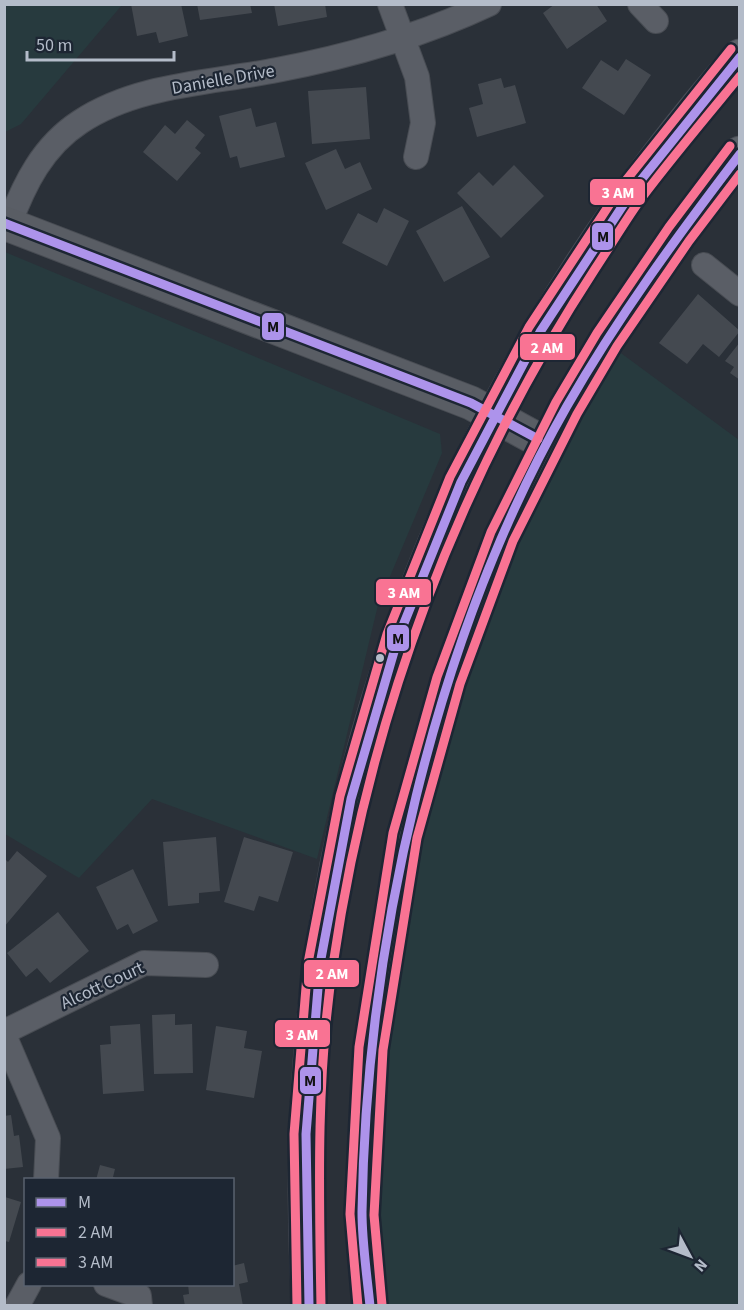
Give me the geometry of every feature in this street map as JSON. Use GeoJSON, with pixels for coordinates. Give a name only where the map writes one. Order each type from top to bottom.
{"type":"FeatureCollection","features":[{"type":"Feature","properties":{"kind":"main road"},"geometry":{"type":"LineString","coordinates":[[309,1305],[305,1226],[311,1049],[320,966],[347,813],[365,741],[411,601],[444,517],[492,414],[576,270],[647,166],[740,56]]}},
{"type":"Feature","properties":{"kind":"main road"},"geometry":{"type":"LineString","coordinates":[[370,1305],[362,1215],[371,1049],[405,835],[449,680],[502,536],[546,444],[613,331],[679,234],[740,153]]}},
{"type":"Feature","properties":{"kind":"street"},"geometry":{"type":"LineString","coordinates":[[390,4],[417,77],[423,123],[416,157]]}},
{"type":"Feature","properties":{"kind":"street","name":"Danielle Drive"},"geometry":{"type":"LineString","coordinates":[[7,224],[48,148],[80,122],[109,106],[150,92],[277,70],[403,40],[438,28],[489,4]]}},
{"type":"Feature","properties":{"kind":"street"},"geometry":{"type":"LineString","coordinates":[[7,224],[492,414],[546,444]]}},
{"type":"Feature","properties":{"kind":"street"},"geometry":{"type":"LineString","coordinates":[[704,265],[740,294]]}},
{"type":"Feature","properties":{"kind":"street","name":"Alcott Court"},"geometry":{"type":"LineString","coordinates":[[4,1033],[144,963],[206,965]]}},
{"type":"Feature","properties":{"kind":"street"},"geometry":{"type":"LineString","coordinates":[[4,1033],[48,1138],[46,1178]]}},
{"type":"Feature","properties":{"kind":"street"},"geometry":{"type":"LineString","coordinates":[[17,1305],[28,1286]]}},
{"type":"Feature","properties":{"kind":"street"},"geometry":{"type":"LineString","coordinates":[[112,1286],[139,1296],[140,1305]]}},
{"type":"Feature","properties":{"kind":"green space"},"geometry":{"type":"Polygon","coordinates":[[[5,4],[122,5],[21,124],[5,132],[5,4]]]}},
{"type":"Feature","properties":{"kind":"green space"},"geometry":{"type":"Polygon","coordinates":[[[5,252],[440,434],[442,453],[378,605],[317,859],[152,799],[79,878],[5,834],[5,252]]]}},
{"type":"Feature","properties":{"kind":"green space"},"geometry":{"type":"Polygon","coordinates":[[[614,348],[739,440],[739,1305],[382,1306],[378,1219],[384,1049],[423,811],[503,567],[614,348]]]}},
{"type":"Feature","properties":{"kind":"building"},"geometry":{"type":"Polygon","coordinates":[[[131,4],[181,4],[188,36],[159,43],[156,32],[137,36],[131,4]]]}},
{"type":"Feature","properties":{"kind":"building"},"geometry":{"type":"Polygon","coordinates":[[[197,4],[250,4],[252,13],[200,20],[197,4]]]}},
{"type":"Feature","properties":{"kind":"building"},"geometry":{"type":"Polygon","coordinates":[[[274,4],[325,4],[327,17],[278,26],[274,4]]]}},
{"type":"Feature","properties":{"kind":"building"},"geometry":{"type":"Polygon","coordinates":[[[555,4],[596,4],[607,21],[567,49],[543,13],[555,4]]]}},
{"type":"Feature","properties":{"kind":"building"},"geometry":{"type":"Polygon","coordinates":[[[626,59],[651,75],[624,115],[582,88],[601,60],[618,71],[626,59]]]}},
{"type":"Feature","properties":{"kind":"building"},"geometry":{"type":"Polygon","coordinates":[[[501,78],[504,88],[515,85],[526,123],[477,137],[469,108],[483,104],[478,84],[501,78]]]}},
{"type":"Feature","properties":{"kind":"building"},"geometry":{"type":"Polygon","coordinates":[[[366,87],[370,139],[312,144],[308,91],[366,87]]]}},
{"type":"Feature","properties":{"kind":"building"},"geometry":{"type":"Polygon","coordinates":[[[251,108],[256,127],[276,122],[285,157],[240,168],[237,156],[230,158],[219,116],[251,108]]]}},
{"type":"Feature","properties":{"kind":"building"},"geometry":{"type":"Polygon","coordinates":[[[187,120],[205,135],[195,148],[201,153],[177,181],[143,152],[165,125],[175,134],[187,120]]]}},
{"type":"Feature","properties":{"kind":"building"},"geometry":{"type":"Polygon","coordinates":[[[336,149],[345,169],[360,162],[372,189],[326,210],[305,163],[336,149]]]}},
{"type":"Feature","properties":{"kind":"building"},"geometry":{"type":"Polygon","coordinates":[[[514,165],[544,196],[501,238],[457,193],[479,172],[493,186],[514,165]]]}},
{"type":"Feature","properties":{"kind":"building"},"geometry":{"type":"Polygon","coordinates":[[[462,206],[490,257],[444,282],[416,231],[462,206]]]}},
{"type":"Feature","properties":{"kind":"building"},"geometry":{"type":"Polygon","coordinates":[[[384,208],[409,221],[387,266],[342,243],[358,213],[377,223],[384,208]]]}},
{"type":"Feature","properties":{"kind":"building"},"geometry":{"type":"Polygon","coordinates":[[[698,294],[740,331],[719,357],[703,344],[687,364],[659,343],[698,294]]]}},
{"type":"Feature","properties":{"kind":"building"},"geometry":{"type":"Polygon","coordinates":[[[740,342],[740,380],[730,373],[734,367],[725,361],[740,342]]]}},
{"type":"Feature","properties":{"kind":"building"},"geometry":{"type":"Polygon","coordinates":[[[216,837],[220,891],[199,893],[199,903],[168,906],[163,842],[216,837]]]}},
{"type":"Feature","properties":{"kind":"building"},"geometry":{"type":"Polygon","coordinates":[[[244,837],[293,852],[278,902],[259,896],[254,911],[224,902],[244,837]]]}},
{"type":"Feature","properties":{"kind":"building"},"geometry":{"type":"Polygon","coordinates":[[[17,851],[47,876],[4,927],[4,858],[8,862],[17,851]]]}},
{"type":"Feature","properties":{"kind":"building"},"geometry":{"type":"Polygon","coordinates":[[[133,869],[158,921],[133,934],[128,924],[117,930],[96,887],[133,869]]]}},
{"type":"Feature","properties":{"kind":"building"},"geometry":{"type":"Polygon","coordinates":[[[58,912],[89,951],[50,983],[37,968],[26,977],[7,953],[58,912]]]}},
{"type":"Feature","properties":{"kind":"building"},"geometry":{"type":"Polygon","coordinates":[[[175,1014],[175,1025],[192,1024],[193,1073],[154,1074],[152,1015],[175,1014]]]}},
{"type":"Feature","properties":{"kind":"building"},"geometry":{"type":"Polygon","coordinates":[[[140,1024],[144,1091],[103,1094],[100,1045],[111,1044],[110,1026],[140,1024]]]}},
{"type":"Feature","properties":{"kind":"building"},"geometry":{"type":"Polygon","coordinates":[[[216,1026],[247,1031],[244,1048],[262,1051],[254,1098],[206,1090],[216,1026]]]}},
{"type":"Feature","properties":{"kind":"building"},"geometry":{"type":"Polygon","coordinates":[[[11,1115],[14,1136],[19,1135],[23,1167],[4,1169],[4,1116],[11,1115]]]}},
{"type":"Feature","properties":{"kind":"building"},"geometry":{"type":"Polygon","coordinates":[[[100,1165],[115,1169],[113,1177],[115,1178],[97,1178],[100,1165]]]}},
{"type":"Feature","properties":{"kind":"building"},"geometry":{"type":"Polygon","coordinates":[[[5,1197],[21,1202],[9,1242],[5,1241],[5,1197]]]}},
{"type":"Feature","properties":{"kind":"building"},"geometry":{"type":"Polygon","coordinates":[[[244,1263],[248,1282],[239,1284],[243,1306],[185,1306],[183,1295],[189,1294],[188,1286],[234,1286],[234,1266],[244,1263]]]}},
{"type":"Feature","properties":{"kind":"transit line"},"geometry":{"type":"LineString","coordinates":[[297,1306],[294,1134],[308,963],[340,796],[387,634],[450,477],[529,327],[623,184],[731,49]]}},
{"type":"Feature","properties":{"kind":"transit line","name":"M"},"geometry":{"type":"LineString","coordinates":[[309,1306],[306,1134],[320,964],[351,799],[398,638],[461,482],[540,332],[633,190],[740,57]]}},
{"type":"Feature","properties":{"kind":"transit line"},"geometry":{"type":"LineString","coordinates":[[321,1306],[321,1092],[333,965],[349,872],[370,781],[396,691],[426,602],[461,516],[501,431],[546,349],[637,205],[740,76]]}},
{"type":"Feature","properties":{"kind":"transit line"},"geometry":{"type":"LineString","coordinates":[[358,1306],[350,1214],[359,1047],[393,833],[437,677],[491,532],[556,402],[597,333],[669,227],[730,146]]}},
{"type":"Feature","properties":{"kind":"transit line","name":"M"},"geometry":{"type":"LineString","coordinates":[[370,1306],[362,1212],[367,1110],[377,1006],[394,901],[416,796],[445,693],[479,593],[520,497],[567,406],[649,277],[740,154]]}},
{"type":"Feature","properties":{"kind":"transit line"},"geometry":{"type":"LineString","coordinates":[[382,1305],[374,1215],[383,1050],[417,838],[460,684],[513,541],[577,414],[617,346],[689,241],[740,174]]}},
{"type":"Feature","properties":{"kind":"transit line","name":"M"},"geometry":{"type":"LineString","coordinates":[[4,223],[471,403],[538,439]]}}]}
